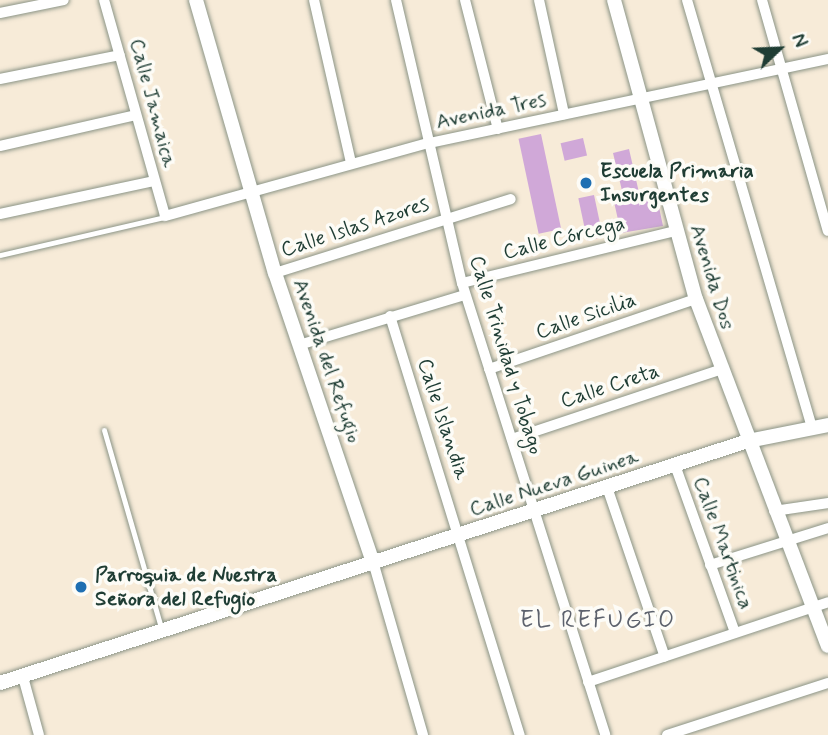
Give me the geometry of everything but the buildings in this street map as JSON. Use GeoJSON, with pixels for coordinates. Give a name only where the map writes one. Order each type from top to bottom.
{"type":"FeatureCollection","features":[{"type":"Feature","properties":{"kind":"street"},"geometry":{"type":"LineString","coordinates":[[0,13],[64,0]]}},
{"type":"Feature","properties":{"kind":"street","name":"Calle Jamaica"},"geometry":{"type":"LineString","coordinates":[[104,0],[165,216]]}},
{"type":"Feature","properties":{"kind":"street","name":"Avenida del Refugio"},"geometry":{"type":"LineString","coordinates":[[196,0],[275,273],[374,565],[423,735]]}},
{"type":"Feature","properties":{"kind":"street"},"geometry":{"type":"LineString","coordinates":[[314,0],[351,163]]}},
{"type":"Feature","properties":{"kind":"street","name":"Calle Trinidad y Tobago"},"geometry":{"type":"LineString","coordinates":[[396,0],[462,283],[605,735]]}},
{"type":"Feature","properties":{"kind":"street"},"geometry":{"type":"LineString","coordinates":[[465,0],[498,129]]}},
{"type":"Feature","properties":{"kind":"street"},"geometry":{"type":"LineString","coordinates":[[539,0],[564,114]]}},
{"type":"Feature","properties":{"kind":"street","name":"Avenida Dos"},"geometry":{"type":"LineString","coordinates":[[614,0],[696,299],[720,370],[828,646]]}},
{"type":"Feature","properties":{"kind":"street"},"geometry":{"type":"LineString","coordinates":[[687,0],[708,84],[812,428]]}},
{"type":"Feature","properties":{"kind":"street"},"geometry":{"type":"LineString","coordinates":[[762,0],[828,232]]}},
{"type":"Feature","properties":{"kind":"street"},"geometry":{"type":"LineString","coordinates":[[0,79],[120,55]]}},
{"type":"Feature","properties":{"kind":"street","name":"Avenida Tres"},"geometry":{"type":"LineString","coordinates":[[165,216],[351,163],[429,144],[828,59]]}},
{"type":"Feature","properties":{"kind":"street"},"geometry":{"type":"LineString","coordinates":[[0,146],[136,115]]}},
{"type":"Feature","properties":{"kind":"street"},"geometry":{"type":"LineString","coordinates":[[0,214],[154,181]]}},
{"type":"Feature","properties":{"kind":"street","name":"Calle Islas Azores"},"geometry":{"type":"LineString","coordinates":[[275,273],[446,217],[511,199]]}},
{"type":"Feature","properties":{"kind":"street","name":"Calle Córcega"},"geometry":{"type":"LineString","coordinates":[[462,283],[676,231]]}},
{"type":"Feature","properties":{"kind":"street"},"geometry":{"type":"LineString","coordinates":[[299,345],[466,295]]}},
{"type":"Feature","properties":{"kind":"street","name":"Calle Sicilia"},"geometry":{"type":"LineString","coordinates":[[489,369],[696,299]]}},
{"type":"Feature","properties":{"kind":"street","name":"Calle Islandia"},"geometry":{"type":"LineString","coordinates":[[390,316],[461,536],[520,735]]}},
{"type":"Feature","properties":{"kind":"street","name":"Calle Creta"},"geometry":{"type":"LineString","coordinates":[[512,439],[720,370]]}},
{"type":"Feature","properties":{"kind":"street","name":"Calle Nueva Guinea"},"geometry":{"type":"LineString","coordinates":[[0,683],[162,634],[461,536],[535,515],[748,441],[828,425]]}},
{"type":"Feature","properties":{"kind":"street","name":"Calle Martinica"},"geometry":{"type":"LineString","coordinates":[[675,466],[735,633]]}},
{"type":"Feature","properties":{"kind":"street"},"geometry":{"type":"LineString","coordinates":[[608,490],[665,657]]}},
{"type":"Feature","properties":{"kind":"street"},"geometry":{"type":"LineString","coordinates":[[775,511],[828,503]]}},
{"type":"Feature","properties":{"kind":"street"},"geometry":{"type":"LineString","coordinates":[[710,565],[828,528]]}},
{"type":"Feature","properties":{"kind":"street"},"geometry":{"type":"LineString","coordinates":[[588,682],[828,602]]}},
{"type":"Feature","properties":{"kind":"street"},"geometry":{"type":"LineString","coordinates":[[23,677],[39,735]]}},
{"type":"Feature","properties":{"kind":"street"},"geometry":{"type":"LineString","coordinates":[[667,735],[828,683]]}},
{"type":"Feature","properties":{"kind":"lane"},"geometry":{"type":"LineString","coordinates":[[0,255],[165,216]]}},
{"type":"Feature","properties":{"kind":"lane"},"geometry":{"type":"LineString","coordinates":[[104,430],[162,634]]}},
{"type":"Feature","properties":{"kind":"place","name":"Escuela Primaria Insurgentes"},"geometry":{"type":"Point","coordinates":[586,183]}},
{"type":"Feature","properties":{"kind":"place","name":"Parroquia de Nuestra Señora del Refugio"},"geometry":{"type":"Point","coordinates":[81,587]}},
{"type":"Feature","properties":{"kind":"district","name":"EL REFUGIO"},"geometry":{"type":"Point","coordinates":[598,621]}}]}
